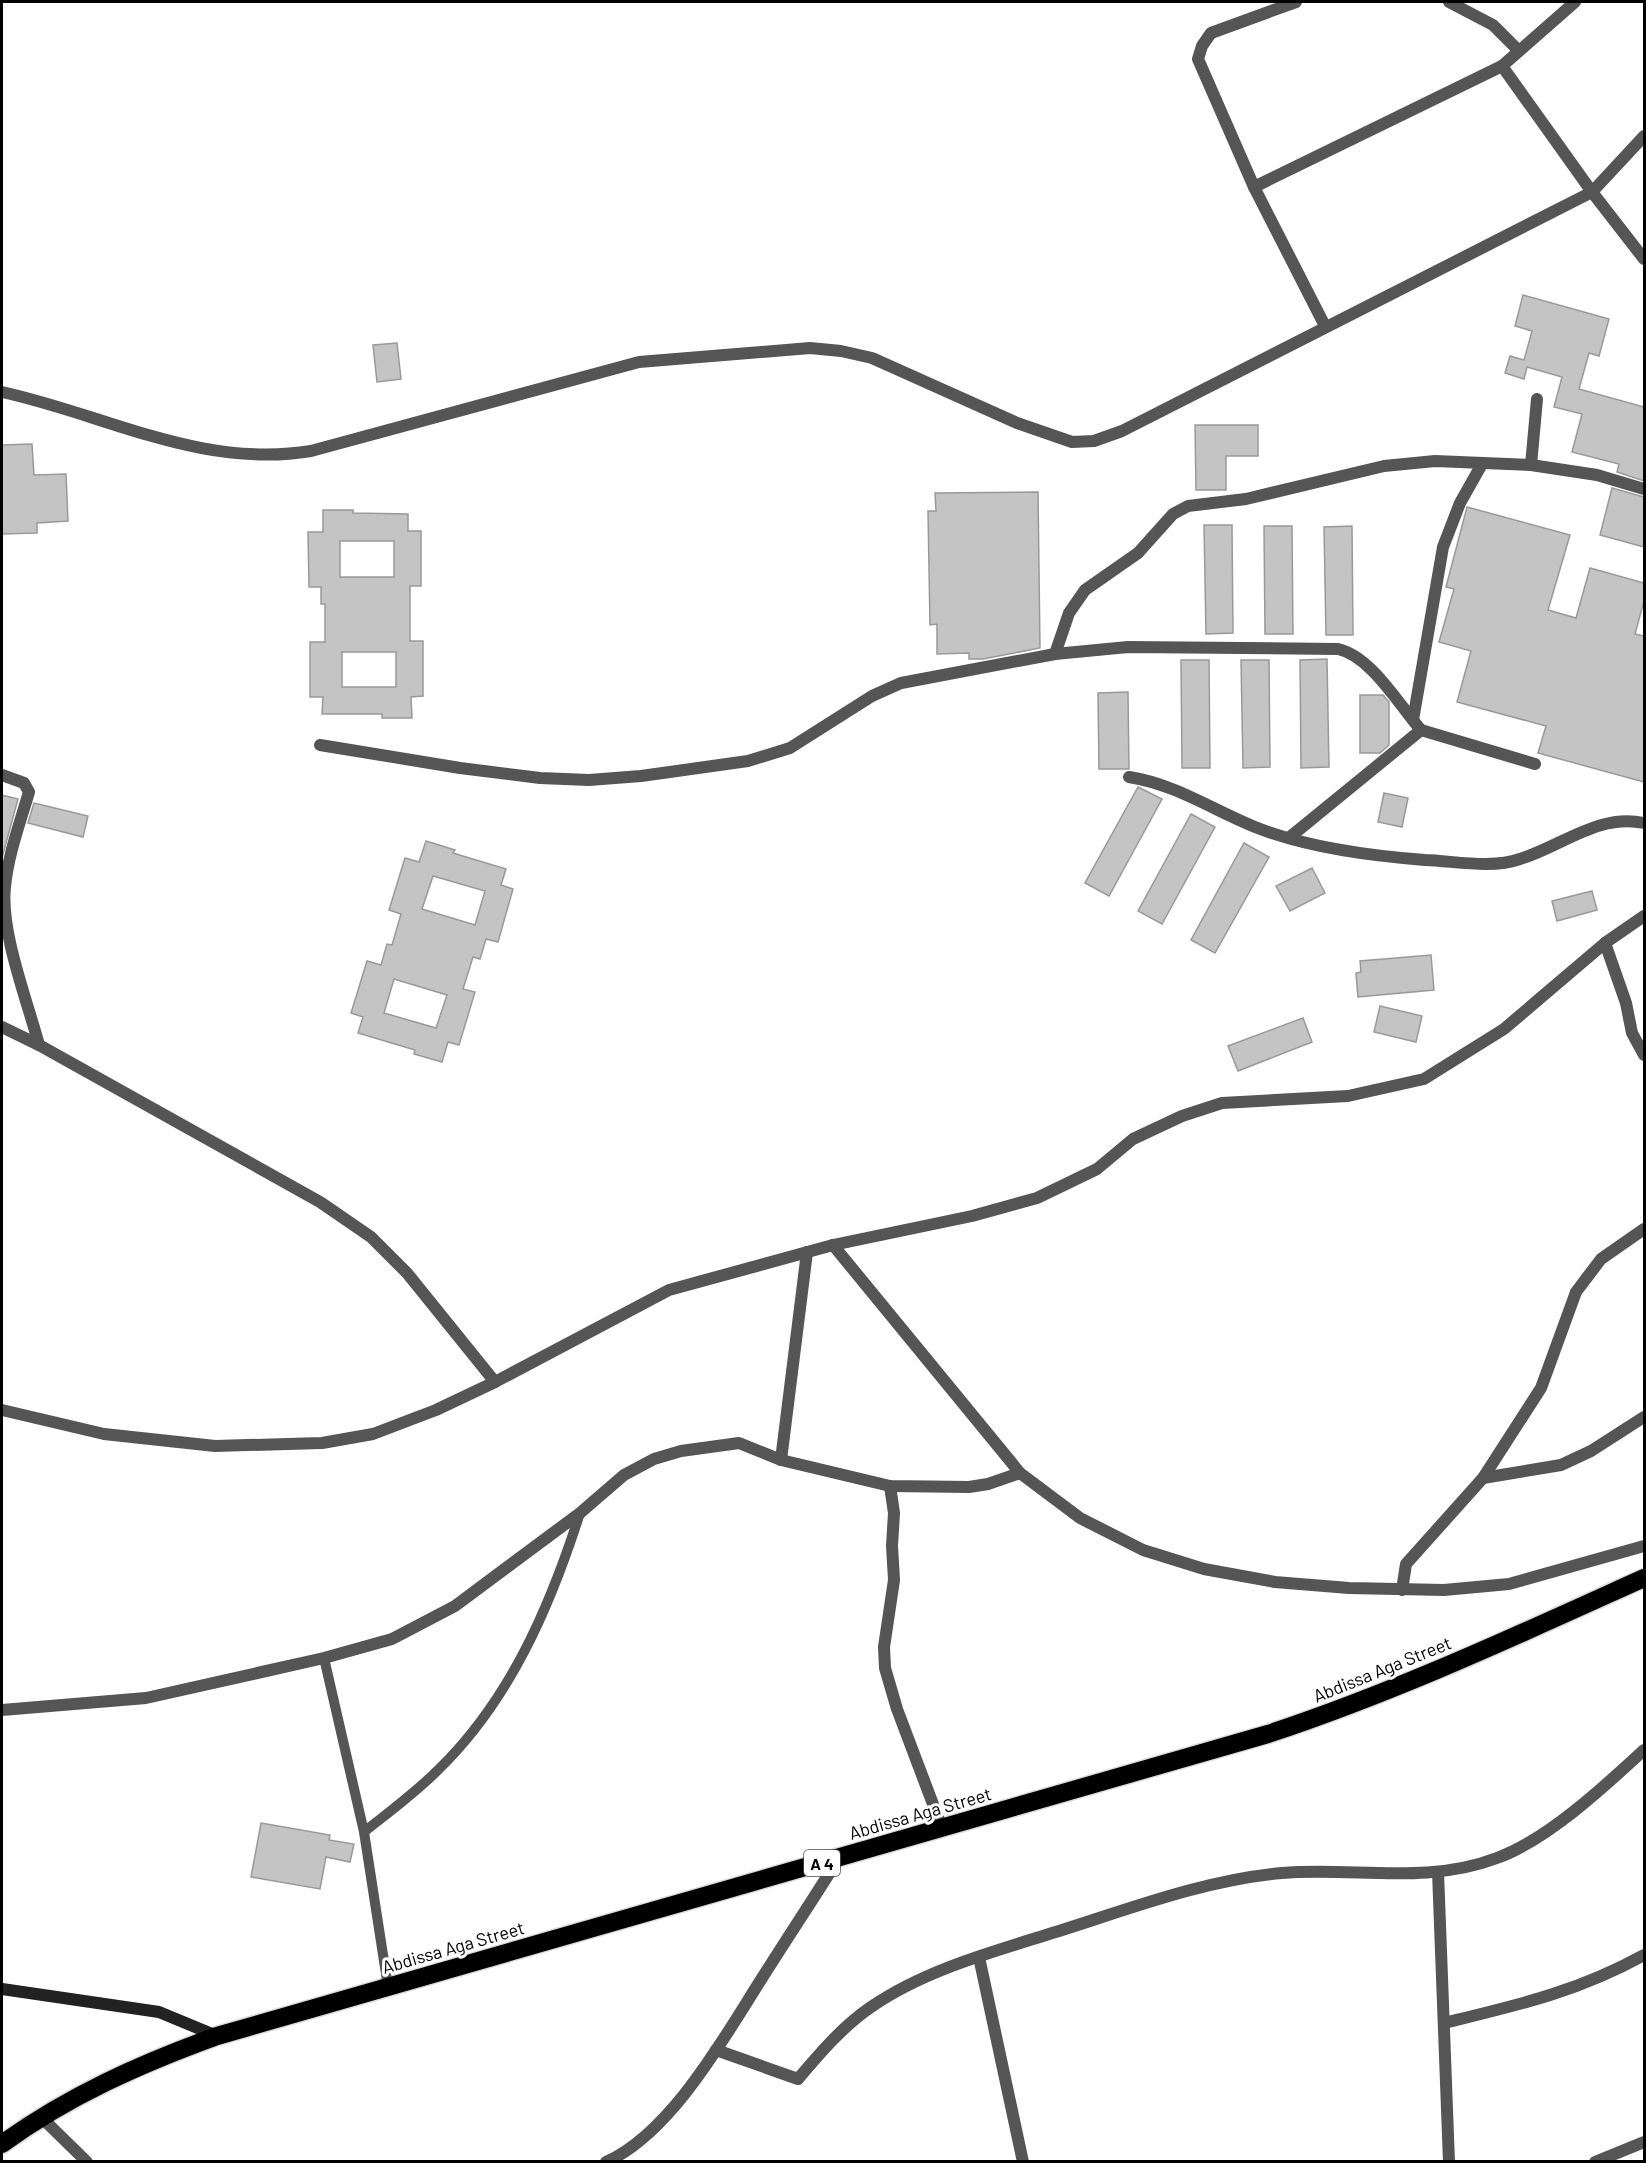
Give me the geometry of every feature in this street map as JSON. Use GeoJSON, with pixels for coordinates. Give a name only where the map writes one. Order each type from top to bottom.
{"type":"FeatureCollection","features":[{"type":"Feature","properties":{"kind":"highway","name":"Abdissa Aga Street"},"geometry":{"type":"LineString","coordinates":[[2,2144],[40,2116],[103,2082],[217,2036],[1268,1734],[1352,1706],[1439,1671],[1644,1578]]}},
{"type":"Feature","properties":{"kind":"street"},"geometry":{"type":"LineString","coordinates":[[1296,2],[1211,33],[1202,46],[1198,59],[1254,187],[1325,326]]}},
{"type":"Feature","properties":{"kind":"street"},"geometry":{"type":"LineString","coordinates":[[1449,2],[1493,26],[1518,50]]}},
{"type":"Feature","properties":{"kind":"street"},"geometry":{"type":"LineString","coordinates":[[1254,187],[1502,66],[1575,2]]}},
{"type":"Feature","properties":{"kind":"street"},"geometry":{"type":"LineString","coordinates":[[1502,66],[1592,192],[1644,259]]}},
{"type":"Feature","properties":{"kind":"street"},"geometry":{"type":"LineString","coordinates":[[2,392],[188,447],[240,455],[279,456],[311,451],[639,362],[810,348],[841,351],[872,358],[1017,423],[1072,442],[1094,441],[1122,431],[1592,192],[1644,136]]}},
{"type":"Feature","properties":{"kind":"street"},"geometry":{"type":"LineString","coordinates":[[1531,465],[1537,399]]}},
{"type":"Feature","properties":{"kind":"street"},"geometry":{"type":"LineString","coordinates":[[1055,654],[1069,614],[1085,590],[1138,553],[1173,514],[1188,506],[1246,499],[1384,466],[1435,461],[1531,465],[1597,475],[1644,489]]}},
{"type":"Feature","properties":{"kind":"street"},"geometry":{"type":"LineString","coordinates":[[1290,837],[1417,725],[1443,547],[1460,503],[1482,464]]}},
{"type":"Feature","properties":{"kind":"street"},"geometry":{"type":"LineString","coordinates":[[320,745],[540,778],[589,780],[692,771],[748,761],[790,747],[872,696],[901,683],[1055,654],[1128,647],[1338,649],[1352,652],[1364,662],[1417,725],[1535,764]]}},
{"type":"Feature","properties":{"kind":"street"},"geometry":{"type":"LineString","coordinates":[[2,775],[24,783],[29,792],[4,887],[4,912],[39,1045]]}},
{"type":"Feature","properties":{"kind":"street"},"geometry":{"type":"LineString","coordinates":[[1129,777],[1149,780],[1175,789],[1254,826],[1290,837],[1352,850],[1421,860],[1495,864],[1519,860],[1615,820],[1644,823]]}},
{"type":"Feature","properties":{"kind":"street"},"geometry":{"type":"LineString","coordinates":[[2,1410],[104,1434],[215,1446],[322,1443],[373,1434],[436,1410],[495,1382],[669,1290],[833,1245],[972,1216],[1037,1198],[1096,1169],[1133,1140],[1182,1116],[1222,1103],[1348,1096],[1424,1079],[1504,1029],[1605,943],[1644,916]]}},
{"type":"Feature","properties":{"kind":"street"},"geometry":{"type":"LineString","coordinates":[[1605,943],[1626,1003],[1632,1033],[1644,1055]]}},
{"type":"Feature","properties":{"kind":"street"},"geometry":{"type":"LineString","coordinates":[[2,1027],[39,1045],[320,1202],[371,1237],[407,1274],[495,1382]]}},
{"type":"Feature","properties":{"kind":"street"},"geometry":{"type":"LineString","coordinates":[[1402,1590],[1403,1575],[1409,1559],[1483,1478],[1541,1388],[1576,1292],[1601,1259],[1644,1229]]}},
{"type":"Feature","properties":{"kind":"street"},"geometry":{"type":"LineString","coordinates":[[833,1245],[1020,1473],[1056,1502],[1100,1531],[1143,1551],[1204,1569],[1275,1582],[1402,1590],[1468,1589],[1509,1584],[1644,1546]]}},
{"type":"Feature","properties":{"kind":"street"},"geometry":{"type":"LineString","coordinates":[[781,1460],[807,1252]]}},
{"type":"Feature","properties":{"kind":"street"},"geometry":{"type":"LineString","coordinates":[[1483,1478],[1561,1465],[1591,1451],[1644,1417]]}},
{"type":"Feature","properties":{"kind":"street"},"geometry":{"type":"LineString","coordinates":[[2,1710],[146,1698],[324,1658],[392,1639],[434,1619],[580,1513],[624,1475],[654,1459],[681,1451],[739,1443],[781,1460],[890,1486],[969,1487],[988,1485],[1020,1473]]}},
{"type":"Feature","properties":{"kind":"street"},"geometry":{"type":"LineString","coordinates":[[890,1486],[894,1513],[892,1546],[894,1580],[884,1647],[885,1668],[897,1709],[942,1828]]}},
{"type":"Feature","properties":{"kind":"street"},"geometry":{"type":"LineString","coordinates":[[716,2049],[798,2079],[837,2035],[872,2006],[940,1971],[1190,1889],[1293,1873],[1391,1875],[1438,1872],[1482,1863],[1518,1848],[1587,1802],[1644,1750]]}},
{"type":"Feature","properties":{"kind":"street"},"geometry":{"type":"LineString","coordinates":[[606,2162],[639,2142],[658,2125],[716,2049],[839,1858]]}},
{"type":"Feature","properties":{"kind":"street"},"geometry":{"type":"LineString","coordinates":[[1438,1872],[1449,2162]]}},
{"type":"Feature","properties":{"kind":"street"},"geometry":{"type":"LineString","coordinates":[[1444,2023],[1565,1992],[1616,1971],[1644,1955]]}},
{"type":"Feature","properties":{"kind":"street"},"geometry":{"type":"LineString","coordinates":[[979,1957],[1023,2162]]}},
{"type":"Feature","properties":{"kind":"street"},"geometry":{"type":"LineString","coordinates":[[2,1989],[159,2012],[217,2036]]}},
{"type":"Feature","properties":{"kind":"street"},"geometry":{"type":"LineString","coordinates":[[40,2116],[87,2162]]}},
{"type":"Feature","properties":{"kind":"street"},"geometry":{"type":"LineString","coordinates":[[1595,2162],[1644,2142]]}},
{"type":"Feature","properties":{"kind":"lane"},"geometry":{"type":"LineString","coordinates":[[364,1832],[438,1770],[484,1715],[510,1677],[544,1613],[580,1513]]}},
{"type":"Feature","properties":{"kind":"lane"},"geometry":{"type":"LineString","coordinates":[[324,1658],[364,1832],[388,1988]]}},
{"type":"Feature","properties":{"kind":"building"},"geometry":{"type":"Polygon","coordinates":[[[1523,295],[1609,319],[1599,356],[1589,353],[1579,389],[1644,407],[1644,481],[1617,472],[1619,464],[1572,452],[1582,414],[1554,407],[1562,377],[1527,367],[1524,379],[1505,373],[1510,356],[1524,360],[1532,331],[1515,326],[1523,295]]]}},
{"type":"Feature","properties":{"kind":"building"},"geometry":{"type":"Polygon","coordinates":[[[397,343],[401,379],[377,382],[373,345],[397,343]]]}},
{"type":"Feature","properties":{"kind":"building"},"geometry":{"type":"Polygon","coordinates":[[[1195,425],[1258,425],[1258,456],[1226,456],[1226,490],[1196,490],[1195,425]]]}},
{"type":"Feature","properties":{"kind":"building"},"geometry":{"type":"Polygon","coordinates":[[[32,444],[34,475],[66,474],[68,521],[37,523],[37,533],[2,534],[2,445],[32,444]]]}},
{"type":"Feature","properties":{"kind":"building"},"geometry":{"type":"Polygon","coordinates":[[[1612,488],[1644,497],[1644,547],[1600,535],[1612,488]]]}},
{"type":"Feature","properties":{"kind":"building"},"geometry":{"type":"Polygon","coordinates":[[[1038,492],[1040,648],[983,659],[969,659],[969,653],[937,654],[937,624],[930,625],[928,511],[936,511],[935,493],[1038,492]]]}},
{"type":"Feature","properties":{"kind":"building"},"geometry":{"type":"Polygon","coordinates":[[[1467,507],[1570,535],[1548,610],[1576,618],[1590,568],[1644,583],[1644,601],[1635,634],[1644,636],[1644,782],[1538,753],[1546,726],[1457,702],[1471,651],[1439,642],[1454,589],[1446,587],[1467,507]]]}},
{"type":"Feature","properties":{"kind":"building"},"geometry":{"type":"Polygon","coordinates":[[[323,510],[408,514],[408,531],[421,531],[421,586],[410,586],[410,641],[423,641],[423,696],[411,697],[412,718],[382,718],[382,714],[322,714],[323,697],[310,697],[310,642],[325,642],[325,604],[321,604],[321,587],[309,587],[308,532],[323,532],[323,510]],[[340,541],[340,577],[394,577],[394,541],[340,541]],[[342,652],[342,687],[396,687],[396,652],[342,652]]]}},
{"type":"Feature","properties":{"kind":"building"},"geometry":{"type":"Polygon","coordinates":[[[1204,525],[1232,525],[1233,633],[1206,634],[1204,525]]]}},
{"type":"Feature","properties":{"kind":"building"},"geometry":{"type":"Polygon","coordinates":[[[1264,526],[1292,526],[1293,634],[1265,634],[1264,526]]]}},
{"type":"Feature","properties":{"kind":"building"},"geometry":{"type":"Polygon","coordinates":[[[1352,526],[1353,635],[1326,635],[1324,527],[1352,526]]]}},
{"type":"Feature","properties":{"kind":"building"},"geometry":{"type":"Polygon","coordinates":[[[1327,659],[1329,767],[1301,768],[1300,660],[1327,659]]]}},
{"type":"Feature","properties":{"kind":"building"},"geometry":{"type":"Polygon","coordinates":[[[1181,660],[1209,660],[1210,768],[1182,768],[1181,660]]]}},
{"type":"Feature","properties":{"kind":"building"},"geometry":{"type":"Polygon","coordinates":[[[1241,660],[1269,660],[1270,767],[1243,768],[1241,660]]]}},
{"type":"Feature","properties":{"kind":"building"},"geometry":{"type":"Polygon","coordinates":[[[1128,692],[1129,769],[1099,769],[1098,693],[1128,692]]]}},
{"type":"Feature","properties":{"kind":"building"},"geometry":{"type":"Polygon","coordinates":[[[1360,695],[1383,695],[1389,702],[1389,745],[1380,753],[1360,753],[1360,695]]]}},
{"type":"Feature","properties":{"kind":"building"},"geometry":{"type":"Polygon","coordinates":[[[1138,787],[1162,799],[1109,896],[1085,883],[1138,787]]]}},
{"type":"Feature","properties":{"kind":"building"},"geometry":{"type":"Polygon","coordinates":[[[1384,793],[1408,798],[1402,827],[1378,822],[1384,793]]]}},
{"type":"Feature","properties":{"kind":"building"},"geometry":{"type":"Polygon","coordinates":[[[2,795],[18,799],[2,858],[2,795]]]}},
{"type":"Feature","properties":{"kind":"building"},"geometry":{"type":"Polygon","coordinates":[[[34,803],[88,816],[83,837],[28,823],[34,803]]]}},
{"type":"Feature","properties":{"kind":"building"},"geometry":{"type":"Polygon","coordinates":[[[1191,814],[1215,827],[1162,924],[1138,911],[1191,814]]]}},
{"type":"Feature","properties":{"kind":"building"},"geometry":{"type":"Polygon","coordinates":[[[426,841],[455,850],[453,853],[506,869],[501,885],[513,889],[498,942],[486,939],[480,959],[473,957],[463,989],[475,992],[459,1045],[448,1042],[442,1062],[414,1054],[415,1050],[358,1033],[363,1017],[351,1013],[367,961],[381,965],[387,944],[392,945],[401,914],[389,910],[405,858],[419,862],[426,841]],[[433,876],[422,909],[475,925],[485,891],[433,876]],[[394,979],[384,1013],[436,1028],[447,995],[394,979]]]}},
{"type":"Feature","properties":{"kind":"building"},"geometry":{"type":"Polygon","coordinates":[[[1244,843],[1269,857],[1215,953],[1191,940],[1244,843]]]}},
{"type":"Feature","properties":{"kind":"building"},"geometry":{"type":"Polygon","coordinates":[[[1312,868],[1325,893],[1290,911],[1276,886],[1312,868]]]}},
{"type":"Feature","properties":{"kind":"building"},"geometry":{"type":"Polygon","coordinates":[[[1592,891],[1597,910],[1557,921],[1552,901],[1592,891]]]}},
{"type":"Feature","properties":{"kind":"building"},"geometry":{"type":"Polygon","coordinates":[[[1431,955],[1434,990],[1358,997],[1356,973],[1361,972],[1360,961],[1431,955]]]}},
{"type":"Feature","properties":{"kind":"building"},"geometry":{"type":"Polygon","coordinates":[[[1380,1006],[1422,1016],[1416,1042],[1374,1032],[1380,1006]]]}},
{"type":"Feature","properties":{"kind":"building"},"geometry":{"type":"Polygon","coordinates":[[[1303,1018],[1312,1042],[1238,1071],[1228,1046],[1303,1018]]]}},
{"type":"Feature","properties":{"kind":"building"},"geometry":{"type":"Polygon","coordinates":[[[261,1823],[330,1835],[329,1840],[354,1844],[350,1862],[326,1857],[320,1889],[251,1877],[261,1823]]]}}]}
